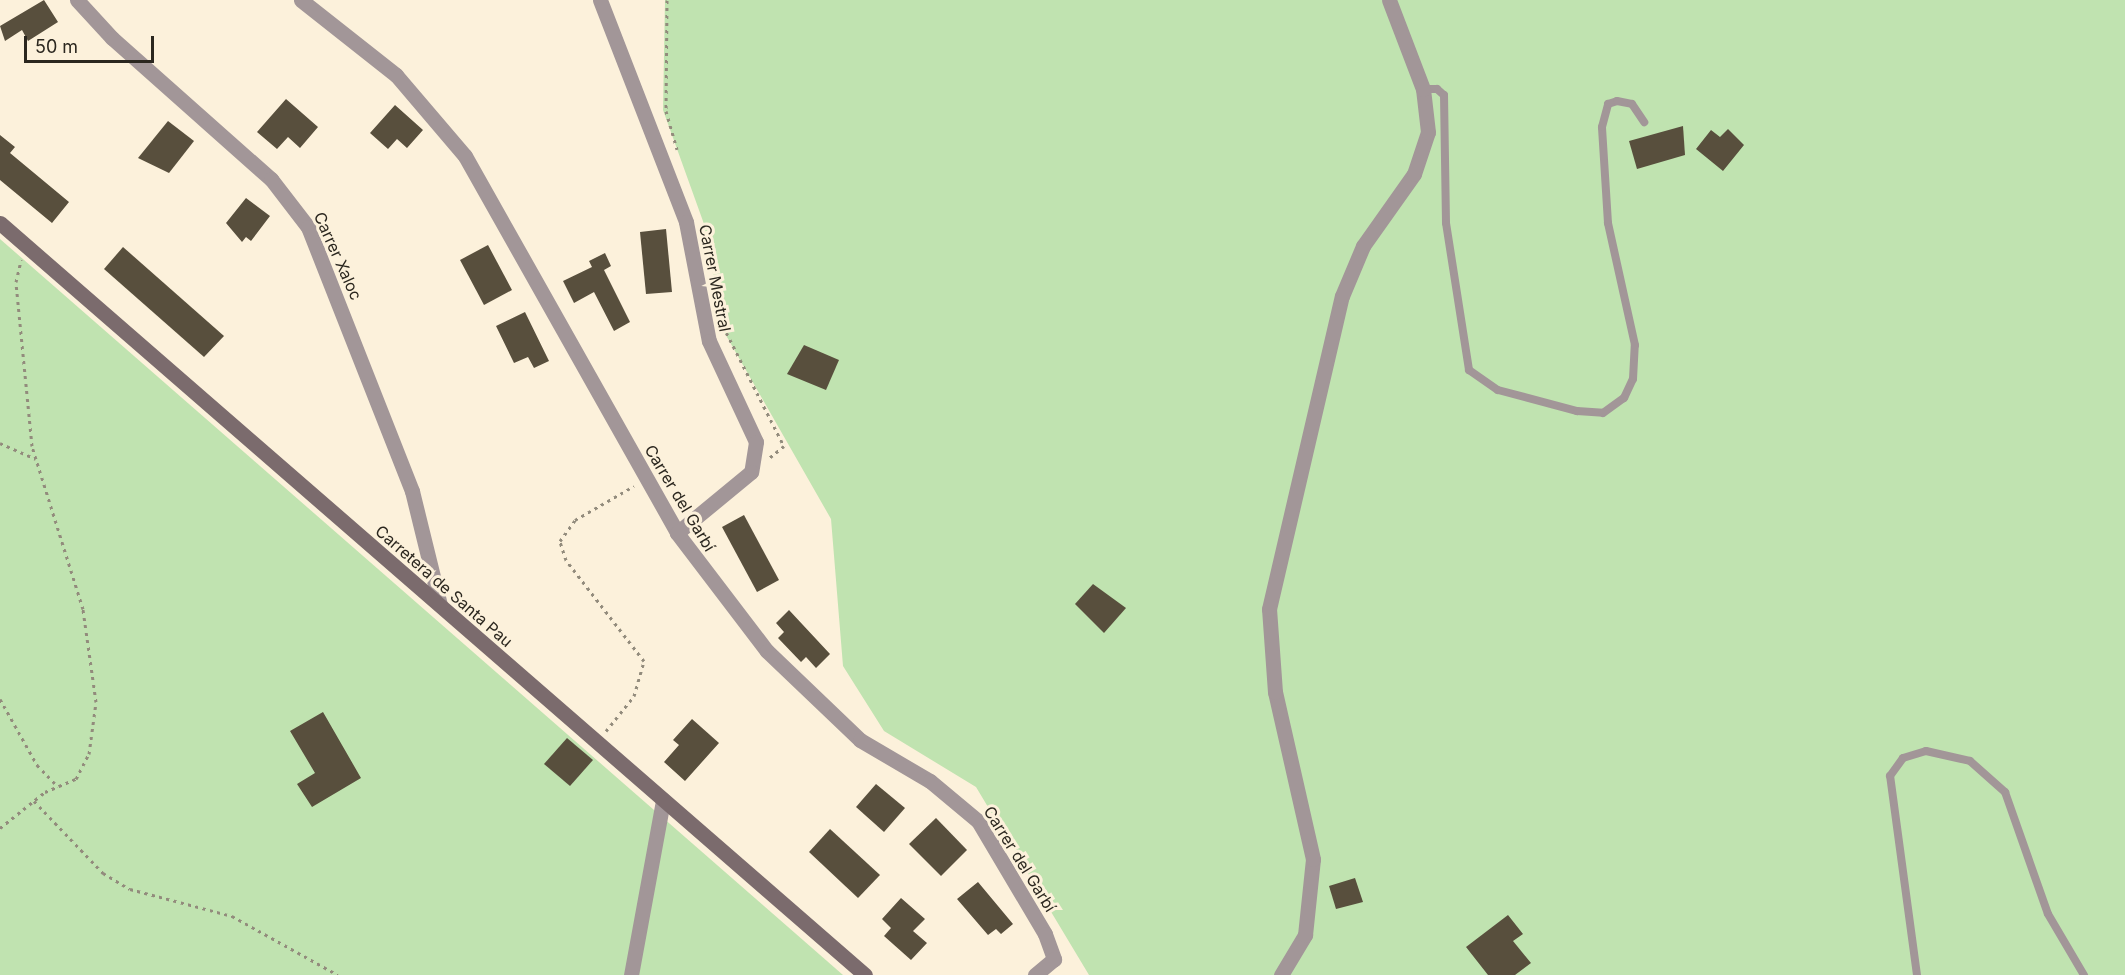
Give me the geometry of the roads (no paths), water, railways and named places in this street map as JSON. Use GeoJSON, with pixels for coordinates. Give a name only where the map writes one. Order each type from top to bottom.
{"type":"FeatureCollection","features":[{"type":"Feature","properties":{"kind":"main road","name":"Carretera de Santa Pau"},"geometry":{"type":"LineString","coordinates":[[0,223],[865,975]]}},
{"type":"Feature","properties":{"kind":"street","name":"Carrer Xaloc"},"geometry":{"type":"LineString","coordinates":[[78,0],[112,38],[271,179],[308,227],[412,491],[440,605]]}},
{"type":"Feature","properties":{"kind":"street","name":"Carrer del Garbí"},"geometry":{"type":"LineString","coordinates":[[301,0],[396,75],[465,156],[677,533],[767,651],[817,705],[860,740],[956,800],[978,821],[1048,942],[1054,959],[1035,975]]}},
{"type":"Feature","properties":{"kind":"street","name":"Carrer Mestral"},"geometry":{"type":"LineString","coordinates":[[600,0],[686,222],[706,330],[754,430],[753,466],[743,480],[677,533]]}},
{"type":"Feature","properties":{"kind":"street"},"geometry":{"type":"LineString","coordinates":[[1281,975],[1305,935],[1313,859],[1275,692],[1269,609],[1342,297],[1363,246],[1414,174],[1428,132],[1423,89],[1389,0]]}},
{"type":"Feature","properties":{"kind":"street"},"geometry":{"type":"LineString","coordinates":[[631,975],[663,800]]}},
{"type":"Feature","properties":{"kind":"lane"},"geometry":{"type":"LineString","coordinates":[[1423,89],[1437,89],[1444,95],[1446,223],[1469,370],[1498,390],[1577,411],[1603,413],[1624,398],[1633,379],[1635,345],[1608,223],[1602,127],[1608,104],[1617,101],[1632,104],[1644,122]]}},
{"type":"Feature","properties":{"kind":"lane"},"geometry":{"type":"LineString","coordinates":[[1917,975],[1890,776],[1903,758],[1926,751],[1970,761],[2006,792],[2048,914],[2084,975]]}}]}
